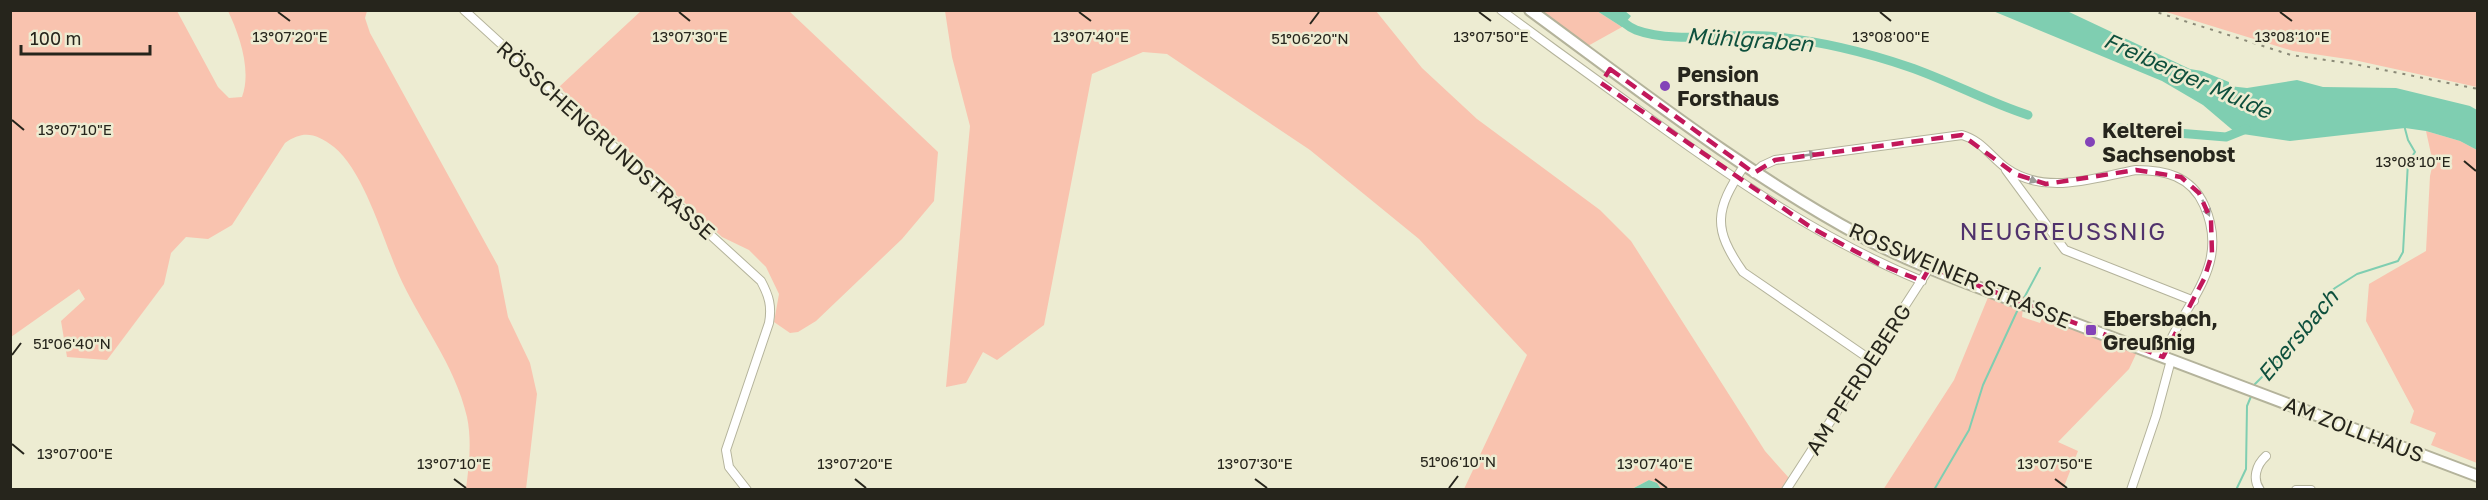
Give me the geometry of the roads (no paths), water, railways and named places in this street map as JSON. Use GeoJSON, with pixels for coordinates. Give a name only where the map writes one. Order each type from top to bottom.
{"type":"FeatureCollection","features":[{"type":"Feature","properties":{"kind":"main road","name":"ROSSWEINER STRASSE"},"geometry":{"type":"LineString","coordinates":[[1530,10],[1754,173],[1806,206],[1864,238],[1930,267],[2167,359]]}},
{"type":"Feature","properties":{"kind":"main road","name":"AM ZOLLHAUS"},"geometry":{"type":"LineString","coordinates":[[2167,359],[2478,476]]}},
{"type":"Feature","properties":{"kind":"street","name":"RÖSSCHENGRUNDSTRASSE"},"geometry":{"type":"LineString","coordinates":[[464,10],[761,281],[769,294],[771,314],[726,450],[729,467],[747,489]]}},
{"type":"Feature","properties":{"kind":"street"},"geometry":{"type":"LineString","coordinates":[[1501,10],[1735,180],[1812,228],[1879,264],[1922,281]]}},
{"type":"Feature","properties":{"kind":"street"},"geometry":{"type":"LineString","coordinates":[[1601,83],[1610,69]]}},
{"type":"Feature","properties":{"kind":"street"},"geometry":{"type":"LineString","coordinates":[[1675,137],[1686,124]]}},
{"type":"Feature","properties":{"kind":"street"},"geometry":{"type":"LineString","coordinates":[[1754,173],[1775,160],[1951,135],[1971,138],[2015,174],[2046,184],[2136,170],[2167,173],[2181,177],[2199,193],[2211,220],[2214,241],[2205,279],[2167,359],[2156,416],[2131,489]]}},
{"type":"Feature","properties":{"kind":"street"},"geometry":{"type":"LineString","coordinates":[[2003,165],[2065,250],[2194,301]]}},
{"type":"Feature","properties":{"kind":"street"},"geometry":{"type":"LineString","coordinates":[[1744,166],[1725,197],[1720,214],[1721,225],[1732,257],[1743,273],[1870,360]]}},
{"type":"Feature","properties":{"kind":"street","name":"AM PFERDEBERG"},"geometry":{"type":"LineString","coordinates":[[1786,489],[1930,267]]}},
{"type":"Feature","properties":{"kind":"street"},"geometry":{"type":"LineString","coordinates":[[2259,489],[2255,482],[2256,474],[2261,461],[2266,456]]}},
{"type":"Feature","properties":{"kind":"street"},"geometry":{"type":"LineString","coordinates":[[2296,489],[2311,489]]}},
{"type":"Feature","properties":{"kind":"water"},"geometry":{"type":"Polygon","coordinates":[[[1597,11],[1625,11],[1631,16],[1622,27],[1597,11]]]}},
{"type":"Feature","properties":{"kind":"water","name":"Freiberger Mulde"},"geometry":{"type":"Polygon","coordinates":[[[1993,11],[2067,11],[2190,69],[2202,71],[2229,82],[2229,86],[2247,88],[2297,80],[2323,87],[2396,88],[2470,106],[2477,110],[2477,150],[2460,141],[2426,131],[2405,128],[2290,141],[2236,133],[2203,105],[2162,81],[1993,11]]]}},
{"type":"Feature","properties":{"kind":"water"},"geometry":{"type":"Polygon","coordinates":[[[1649,480],[1657,483],[1661,489],[1632,489],[1649,480]]]}},
{"type":"Feature","properties":{"kind":"waterway","name":"Mühlgraben"},"geometry":{"type":"LineString","coordinates":[[1611,10],[1629,26],[1651,34],[1683,37],[1767,36],[1803,40],[1857,52],[1924,73],[2028,115]]}},
{"type":"Feature","properties":{"kind":"waterway","name":"Ebersbach"},"geometry":{"type":"LineString","coordinates":[[2254,388],[2255,384],[2290,349],[2294,336],[2320,310],[2327,295],[2357,274],[2398,261],[2403,252],[2408,162],[2415,152],[2408,140],[2404,125]]}},
{"type":"Feature","properties":{"kind":"waterway","name":"Mühlgraben"},"geometry":{"type":"LineString","coordinates":[[2117,128],[2226,137],[2246,129]]}},
{"type":"Feature","properties":{"kind":"waterway"},"geometry":{"type":"LineString","coordinates":[[2024,298],[2040,268]]}},
{"type":"Feature","properties":{"kind":"waterway"},"geometry":{"type":"LineString","coordinates":[[1934,490],[1969,430],[1983,385],[2019,307]]}},
{"type":"Feature","properties":{"kind":"waterway","name":"Ebersbach"},"geometry":{"type":"LineString","coordinates":[[2236,490],[2246,469],[2247,406],[2252,394]]}},
{"type":"Feature","properties":{"kind":"railway"},"geometry":{"type":"LineString","coordinates":[[2150,10],[2291,55],[2354,64],[2478,89]]}},
{"type":"Feature","properties":{"kind":"place","name":"Pension Forsthaus"},"geometry":{"type":"Point","coordinates":[1665,86]}},
{"type":"Feature","properties":{"kind":"place","name":"Kelterei Sachsenobst"},"geometry":{"type":"Point","coordinates":[2090,142]}},
{"type":"Feature","properties":{"kind":"place","name":"Ebersbach, Greußnig"},"geometry":{"type":"Point","coordinates":[2091,330]}},
{"type":"Feature","properties":{"kind":"district","name":"NEUGREUSSNIG"},"geometry":{"type":"Point","coordinates":[2063,230]}}]}
